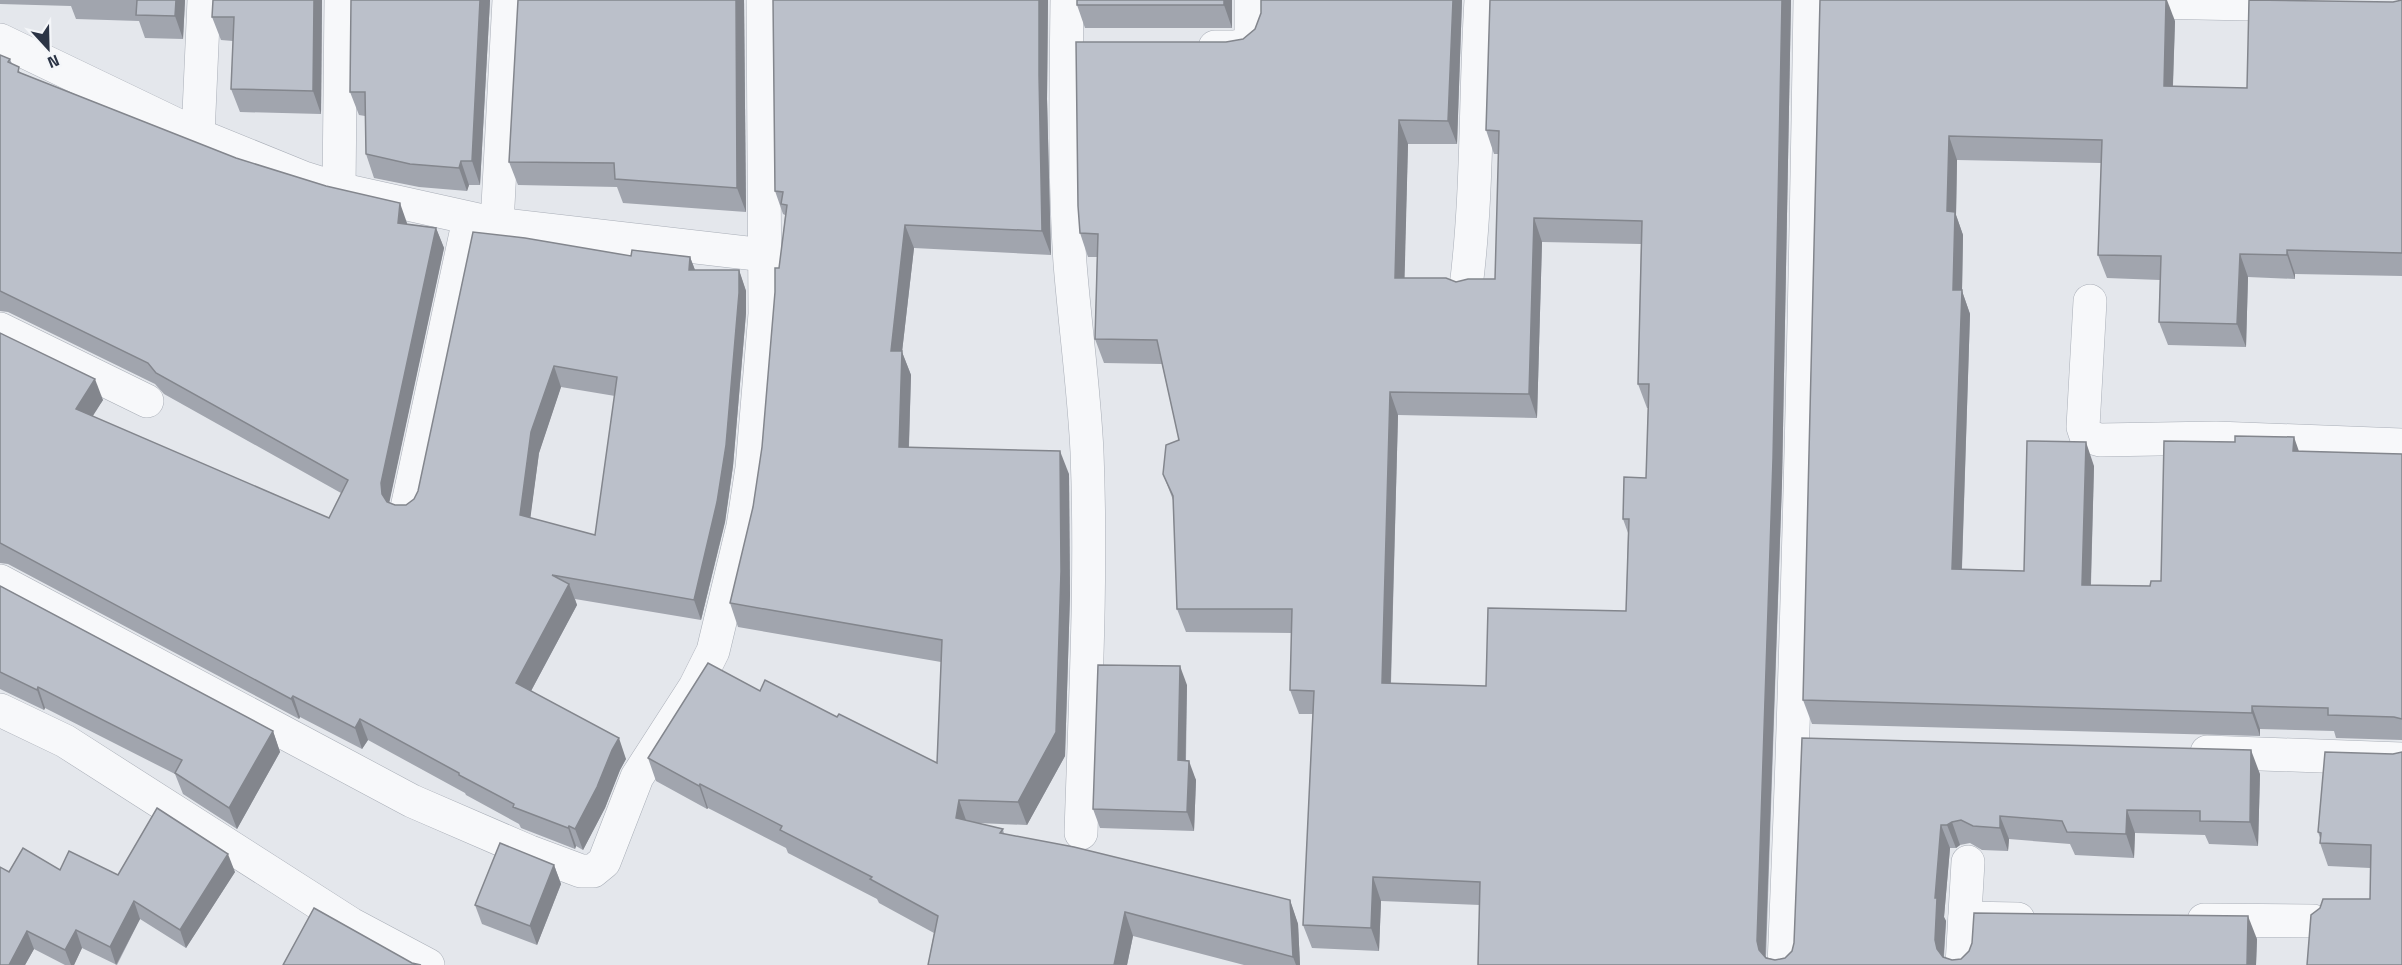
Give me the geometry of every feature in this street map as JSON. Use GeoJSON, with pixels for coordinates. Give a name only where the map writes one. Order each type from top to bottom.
{"type":"FeatureCollection","features":[{"type":"Feature","properties":{"kind":"street"},"geometry":{"type":"LineString","coordinates":[[198,135],[204,0]]}},
{"type":"Feature","properties":{"kind":"street"},"geometry":{"type":"LineString","coordinates":[[339,189],[341,0]]}},
{"type":"Feature","properties":{"kind":"street"},"geometry":{"type":"LineString","coordinates":[[407,508],[483,221],[509,0]]}},
{"type":"Feature","properties":{"kind":"street"},"geometry":{"type":"LineString","coordinates":[[0,581],[412,801],[530,852],[581,871],[593,871],[604,862],[637,777],[695,687],[713,651],[743,526],[752,468],[763,335],[765,255],[763,0]]}},
{"type":"Feature","properties":{"kind":"street"},"geometry":{"type":"LineString","coordinates":[[1067,0],[1081,47],[1066,149],[1070,262],[1087,451],[1088,626],[1081,833]]}},
{"type":"Feature","properties":{"kind":"street"},"geometry":{"type":"LineString","coordinates":[[1182,48],[1235,47],[1247,44],[1251,36],[1251,0]]}},
{"type":"Feature","properties":{"kind":"street"},"geometry":{"type":"LineString","coordinates":[[1466,286],[1473,232],[1476,87],[1481,0]]}},
{"type":"Feature","properties":{"kind":"street"},"geometry":{"type":"LineString","coordinates":[[1784,965],[1806,742],[1803,452],[1810,0]]}},
{"type":"Feature","properties":{"kind":"street"},"geometry":{"type":"LineString","coordinates":[[2044,0],[2330,6]]}},
{"type":"Feature","properties":{"kind":"street"},"geometry":{"type":"LineString","coordinates":[[0,40],[198,135],[304,178],[366,197],[440,210],[483,221],[765,255]]}},
{"type":"Feature","properties":{"kind":"street"},"geometry":{"type":"LineString","coordinates":[[2090,301],[2083,427],[2086,436],[2100,440],[2216,438],[2402,445]]}},
{"type":"Feature","properties":{"kind":"street"},"geometry":{"type":"LineString","coordinates":[[0,329],[147,401]]}},
{"type":"Feature","properties":{"kind":"street"},"geometry":{"type":"LineString","coordinates":[[0,710],[65,741],[351,924],[428,965]]}},
{"type":"Feature","properties":{"kind":"street"},"geometry":{"type":"LineString","coordinates":[[2176,751],[2402,759]]}},
{"type":"Feature","properties":{"kind":"street"},"geometry":{"type":"LineString","coordinates":[[1962,965],[1968,862]]}},
{"type":"Feature","properties":{"kind":"street"},"geometry":{"type":"LineString","coordinates":[[1965,918],[2049,919]]}},
{"type":"Feature","properties":{"kind":"street"},"geometry":{"type":"LineString","coordinates":[[2169,920],[2313,921]]}},
{"type":"Feature","properties":{"kind":"building"},"geometry":{"type":"Polygon","coordinates":[[[137,0],[176,0],[175,16],[136,15],[137,0]]]}},
{"type":"Feature","properties":{"kind":"building"},"geometry":{"type":"Polygon","coordinates":[[[213,0],[314,0],[313,91],[231,89],[234,17],[212,17],[213,0]]]}},
{"type":"Feature","properties":{"kind":"building"},"geometry":{"type":"Polygon","coordinates":[[[351,0],[480,0],[472,161],[461,161],[459,168],[410,164],[366,154],[365,92],[350,92],[351,0]]]}},
{"type":"Feature","properties":{"kind":"building"},"geometry":{"type":"Polygon","coordinates":[[[518,0],[736,0],[737,188],[615,179],[614,163],[509,162],[518,0]]]}},
{"type":"Feature","properties":{"kind":"building"},"geometry":{"type":"Polygon","coordinates":[[[773,0],[1039,0],[1042,231],[905,225],[891,351],[902,351],[899,447],[1060,451],[1061,571],[1056,732],[1018,802],[959,800],[956,818],[1003,829],[1000,833],[1074,847],[1290,900],[1293,957],[1125,912],[1114,965],[928,965],[938,916],[870,879],[872,877],[780,830],[782,826],[700,784],[699,786],[648,758],[708,663],[760,691],[765,680],[837,717],[839,714],[937,763],[942,640],[730,603],[753,507],[762,447],[775,268],[779,268],[787,205],[781,204],[783,192],[775,191],[773,0]]]}},
{"type":"Feature","properties":{"kind":"building"},"geometry":{"type":"Polygon","coordinates":[[[1077,0],[1224,0],[1224,5],[1077,5],[1077,0]]]}},
{"type":"Feature","properties":{"kind":"building"},"geometry":{"type":"Polygon","coordinates":[[[1261,0],[1453,0],[1448,121],[1399,120],[1395,278],[1446,278],[1456,282],[1468,279],[1495,279],[1499,131],[1486,130],[1490,0],[1782,0],[1773,459],[1757,941],[1759,950],[1766,958],[1775,960],[1785,958],[1792,951],[1794,943],[1802,738],[2251,750],[2250,822],[2200,821],[2200,811],[2127,810],[2126,834],[2067,832],[2062,821],[2000,816],[2000,828],[1973,826],[1961,820],[1952,822],[1941,825],[1935,898],[1937,898],[1935,940],[1937,949],[1943,957],[1952,960],[1961,959],[1969,951],[1972,943],[1974,913],[2248,916],[2247,965],[1478,965],[1480,882],[1373,877],[1371,928],[1303,925],[1314,691],[1290,690],[1292,609],[1177,609],[1173,496],[1163,474],[1166,445],[1179,440],[1157,340],[1095,339],[1098,234],[1080,233],[1078,206],[1076,42],[1226,42],[1243,39],[1255,29],[1261,13],[1261,0]],[[1534,218],[1529,394],[1390,392],[1382,683],[1486,686],[1488,608],[1626,611],[1629,519],[1623,519],[1624,477],[1646,478],[1649,384],[1638,384],[1642,221],[1534,218]]]}},
{"type":"Feature","properties":{"kind":"building"},"geometry":{"type":"Polygon","coordinates":[[[1820,0],[2166,0],[2164,86],[2247,88],[2249,0],[2393,2],[2402,0],[2402,253],[2287,250],[2287,255],[2240,254],[2237,324],[2159,322],[2161,256],[2098,255],[2102,140],[1949,136],[1947,211],[1955,212],[1953,290],[1962,290],[1952,569],[2024,571],[2027,441],[2086,442],[2082,585],[2150,586],[2151,581],[2161,581],[2164,441],[2235,442],[2235,436],[2294,437],[2293,451],[2402,454],[2402,719],[2328,715],[2328,708],[2252,706],[2252,713],[1803,700],[1820,0]]]}},
{"type":"Feature","properties":{"kind":"building"},"geometry":{"type":"Polygon","coordinates":[[[0,55],[10,59],[8,62],[19,67],[18,72],[236,158],[326,186],[400,203],[398,223],[436,228],[381,483],[382,494],[387,502],[395,505],[406,505],[414,499],[418,491],[473,232],[525,238],[631,256],[632,250],[690,257],[689,270],[739,270],[726,445],[717,502],[694,600],[552,575],[569,584],[516,683],[619,738],[575,829],[513,807],[514,804],[360,719],[355,728],[293,696],[291,699],[0,543],[0,333],[95,379],[76,409],[329,518],[348,480],[156,373],[148,363],[0,291],[0,55]],[[554,366],[531,432],[520,515],[595,535],[617,377],[554,366]]]}},
{"type":"Feature","properties":{"kind":"building"},"geometry":{"type":"Polygon","coordinates":[[[0,586],[273,731],[229,808],[175,773],[182,760],[38,687],[37,690],[0,672],[0,586]]]}},
{"type":"Feature","properties":{"kind":"building"},"geometry":{"type":"Polygon","coordinates":[[[1098,665],[1180,666],[1178,760],[1189,761],[1187,812],[1093,809],[1098,665]]]}},
{"type":"Feature","properties":{"kind":"building"},"geometry":{"type":"Polygon","coordinates":[[[2325,752],[2393,754],[2402,752],[2402,965],[2307,965],[2311,915],[2320,908],[2323,899],[2370,899],[2371,845],[2320,843],[2321,833],[2318,832],[2325,752]]]}},
{"type":"Feature","properties":{"kind":"building"},"geometry":{"type":"Polygon","coordinates":[[[157,808],[228,854],[180,930],[134,901],[110,947],[76,930],[65,950],[27,931],[9,965],[0,965],[0,867],[9,872],[23,848],[60,870],[69,851],[118,875],[157,808]]]}},
{"type":"Feature","properties":{"kind":"building"},"geometry":{"type":"Polygon","coordinates":[[[500,843],[554,865],[530,926],[475,905],[500,843]]]}},
{"type":"Feature","properties":{"kind":"building"},"geometry":{"type":"Polygon","coordinates":[[[314,908],[412,963],[421,965],[283,965],[314,908]]]}}]}
